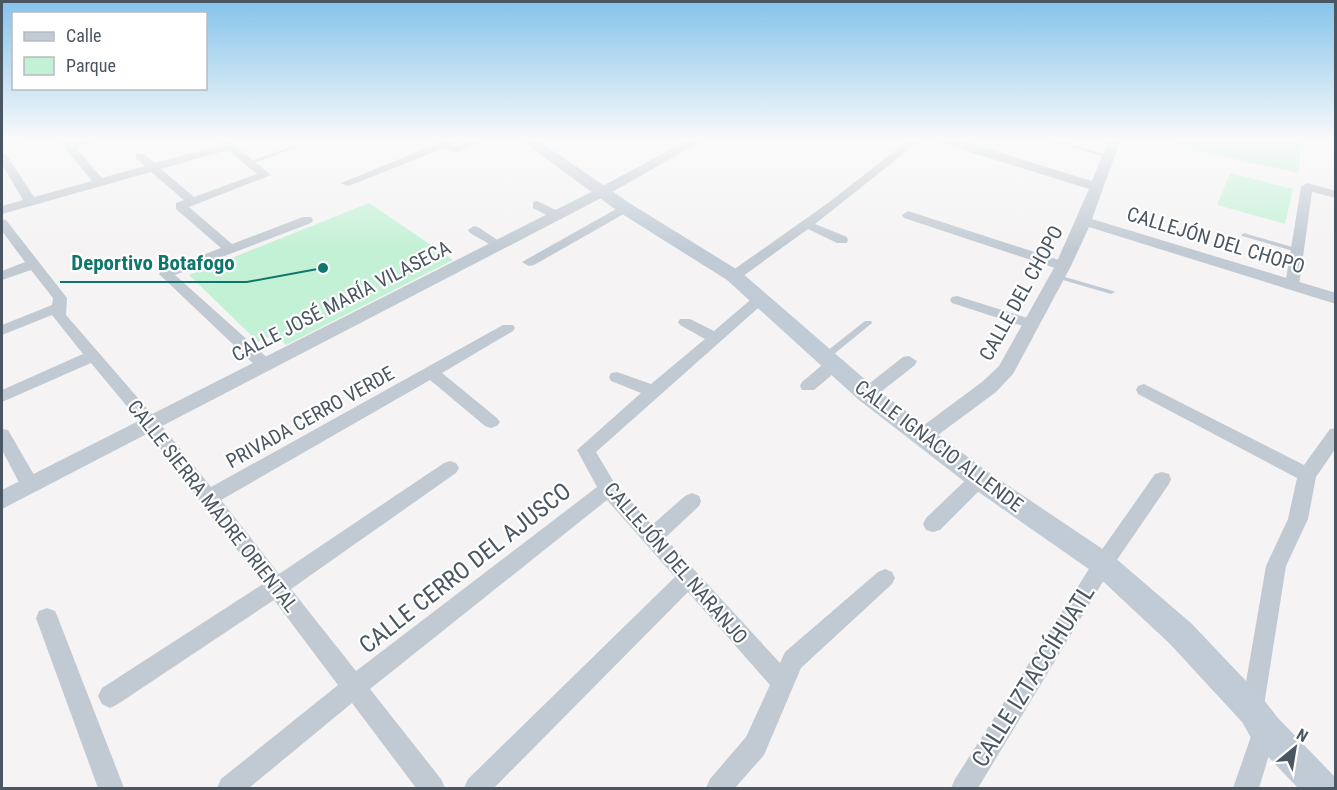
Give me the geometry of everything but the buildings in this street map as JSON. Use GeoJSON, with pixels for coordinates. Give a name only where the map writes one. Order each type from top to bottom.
{"type":"FeatureCollection","features":[{"type":"Feature","properties":{"kind":"main road","name":"CALLE IGNACIO ALLENDE"},"geometry":{"type":"LineString","coordinates":[[579,176],[625,208],[734,276],[867,394],[979,479],[1103,564],[1181,634],[1322,789]]}},
{"type":"Feature","properties":{"kind":"street"},"geometry":{"type":"LineString","coordinates":[[14,176],[31,203]]}},
{"type":"Feature","properties":{"kind":"street"},"geometry":{"type":"LineString","coordinates":[[94,176],[100,183]]}},
{"type":"Feature","properties":{"kind":"street"},"geometry":{"type":"LineString","coordinates":[[2,210],[126,176]]}},
{"type":"Feature","properties":{"kind":"street"},"geometry":{"type":"LineString","coordinates":[[163,176],[192,201]]}},
{"type":"Feature","properties":{"kind":"street"},"geometry":{"type":"LineString","coordinates":[[230,249],[180,206],[265,176]]}},
{"type":"Feature","properties":{"kind":"street"},"geometry":{"type":"LineString","coordinates":[[347,183],[364,176]]}},
{"type":"Feature","properties":{"kind":"street","name":"CALLE JOSÉ MARÍA VILASECA"},"geometry":{"type":"LineString","coordinates":[[2,500],[632,176]]}},
{"type":"Feature","properties":{"kind":"street"},"geometry":{"type":"LineString","coordinates":[[734,276],[869,176]]}},
{"type":"Feature","properties":{"kind":"street"},"geometry":{"type":"LineString","coordinates":[[1061,176],[1097,187]]}},
{"type":"Feature","properties":{"kind":"street","name":"CALLE DEL CHOPO"},"geometry":{"type":"LineString","coordinates":[[923,436],[989,387],[1006,370],[1060,272],[1084,221],[1101,176]]}},
{"type":"Feature","properties":{"kind":"street"},"geometry":{"type":"LineString","coordinates":[[1292,285],[1307,187],[1335,195]]}},
{"type":"Feature","properties":{"kind":"street"},"geometry":{"type":"LineString","coordinates":[[537,206],[556,215]]}},
{"type":"Feature","properties":{"kind":"street"},"geometry":{"type":"LineString","coordinates":[[529,262],[625,208]]}},
{"type":"Feature","properties":{"kind":"street"},"geometry":{"type":"LineString","coordinates":[[908,215],[1060,272]]}},
{"type":"Feature","properties":{"kind":"street"},"geometry":{"type":"LineString","coordinates":[[265,365],[166,274],[307,220]]}},
{"type":"Feature","properties":{"kind":"street","name":"CALLEJÓN DEL CHOPO"},"geometry":{"type":"LineString","coordinates":[[1084,221],[1335,299]]}},
{"type":"Feature","properties":{"kind":"street"},"geometry":{"type":"LineString","coordinates":[[806,224],[842,240]]}},
{"type":"Feature","properties":{"kind":"street","name":"CALLE SIERRA MADRE ORIENTAL"},"geometry":{"type":"LineString","coordinates":[[3,227],[60,298],[59,316],[150,424],[432,789]]}},
{"type":"Feature","properties":{"kind":"street"},"geometry":{"type":"LineString","coordinates":[[474,230],[498,245]]}},
{"type":"Feature","properties":{"kind":"street"},"geometry":{"type":"LineString","coordinates":[[2,276],[33,264]]}},
{"type":"Feature","properties":{"kind":"street","name":"CALLEJÓN DEL NARANJO"},"geometry":{"type":"LineString","coordinates":[[761,298],[713,337],[586,450],[608,489],[783,683]]}},
{"type":"Feature","properties":{"kind":"street"},"geometry":{"type":"LineString","coordinates":[[957,300],[1032,324]]}},
{"type":"Feature","properties":{"kind":"street"},"geometry":{"type":"LineString","coordinates":[[2,330],[60,307]]}},
{"type":"Feature","properties":{"kind":"street"},"geometry":{"type":"LineString","coordinates":[[685,322],[713,337]]}},
{"type":"Feature","properties":{"kind":"street","name":"PRIVADA CERRO VERDE"},"geometry":{"type":"LineString","coordinates":[[208,498],[508,328]]}},
{"type":"Feature","properties":{"kind":"street"},"geometry":{"type":"LineString","coordinates":[[2,396],[93,356]]}},
{"type":"Feature","properties":{"kind":"street"},"geometry":{"type":"LineString","coordinates":[[808,386],[829,361]]}},
{"type":"Feature","properties":{"kind":"street"},"geometry":{"type":"LineString","coordinates":[[867,394],[909,362]]}},
{"type":"Feature","properties":{"kind":"street"},"geometry":{"type":"LineString","coordinates":[[432,373],[491,422]]}},
{"type":"Feature","properties":{"kind":"street"},"geometry":{"type":"LineString","coordinates":[[617,376],[653,391]]}},
{"type":"Feature","properties":{"kind":"street"},"geometry":{"type":"LineString","coordinates":[[1144,390],[1307,475]]}},
{"type":"Feature","properties":{"kind":"street"},"geometry":{"type":"LineString","coordinates":[[2,435],[30,485]]}},
{"type":"Feature","properties":{"kind":"street"},"geometry":{"type":"LineString","coordinates":[[1245,789],[1259,720],[1276,566],[1298,519],[1307,475],[1334,440]]}},
{"type":"Feature","properties":{"kind":"street"},"geometry":{"type":"LineString","coordinates":[[110,696],[276,587],[450,468]]}},
{"type":"Feature","properties":{"kind":"street","name":"CALLE IZTACCÍHUATL"},"geometry":{"type":"LineString","coordinates":[[964,789],[1103,564],[1162,478]]}},
{"type":"Feature","properties":{"kind":"street"},"geometry":{"type":"LineString","coordinates":[[933,524],[979,479]]}},
{"type":"Feature","properties":{"kind":"street","name":"CALLE CERRO DEL AJUSCO"},"geometry":{"type":"LineString","coordinates":[[230,789],[354,687],[608,489]]}},
{"type":"Feature","properties":{"kind":"street"},"geometry":{"type":"LineString","coordinates":[[651,538],[692,501]]}},
{"type":"Feature","properties":{"kind":"street"},"geometry":{"type":"LineString","coordinates":[[719,789],[755,746],[793,660],[885,578]]}},
{"type":"Feature","properties":{"kind":"street"},"geometry":{"type":"LineString","coordinates":[[477,789],[687,579]]}},
{"type":"Feature","properties":{"kind":"street"},"geometry":{"type":"LineString","coordinates":[[47,618],[111,789]]}},
{"type":"Feature","properties":{"kind":"lane"},"geometry":{"type":"LineString","coordinates":[[1244,236],[1297,250]]}},
{"type":"Feature","properties":{"kind":"lane"},"geometry":{"type":"LineString","coordinates":[[1060,272],[1111,292]]}},
{"type":"Feature","properties":{"kind":"lane"},"geometry":{"type":"LineString","coordinates":[[829,361],[868,323]]}},
{"type":"Feature","properties":{"kind":"green space"},"geometry":{"type":"Polygon","coordinates":[[[1229,176],[1241,176],[1293,189],[1285,224],[1217,205],[1229,176]]]}},
{"type":"Feature","properties":{"kind":"green space"},"geometry":{"type":"Polygon","coordinates":[[[369,203],[453,260],[286,345],[274,334],[258,342],[189,275],[369,203]]]}},
{"type":"Feature","properties":{"kind":"place","name":"Deportivo Botafogo"},"geometry":{"type":"Point","coordinates":[323,268]}}]}
